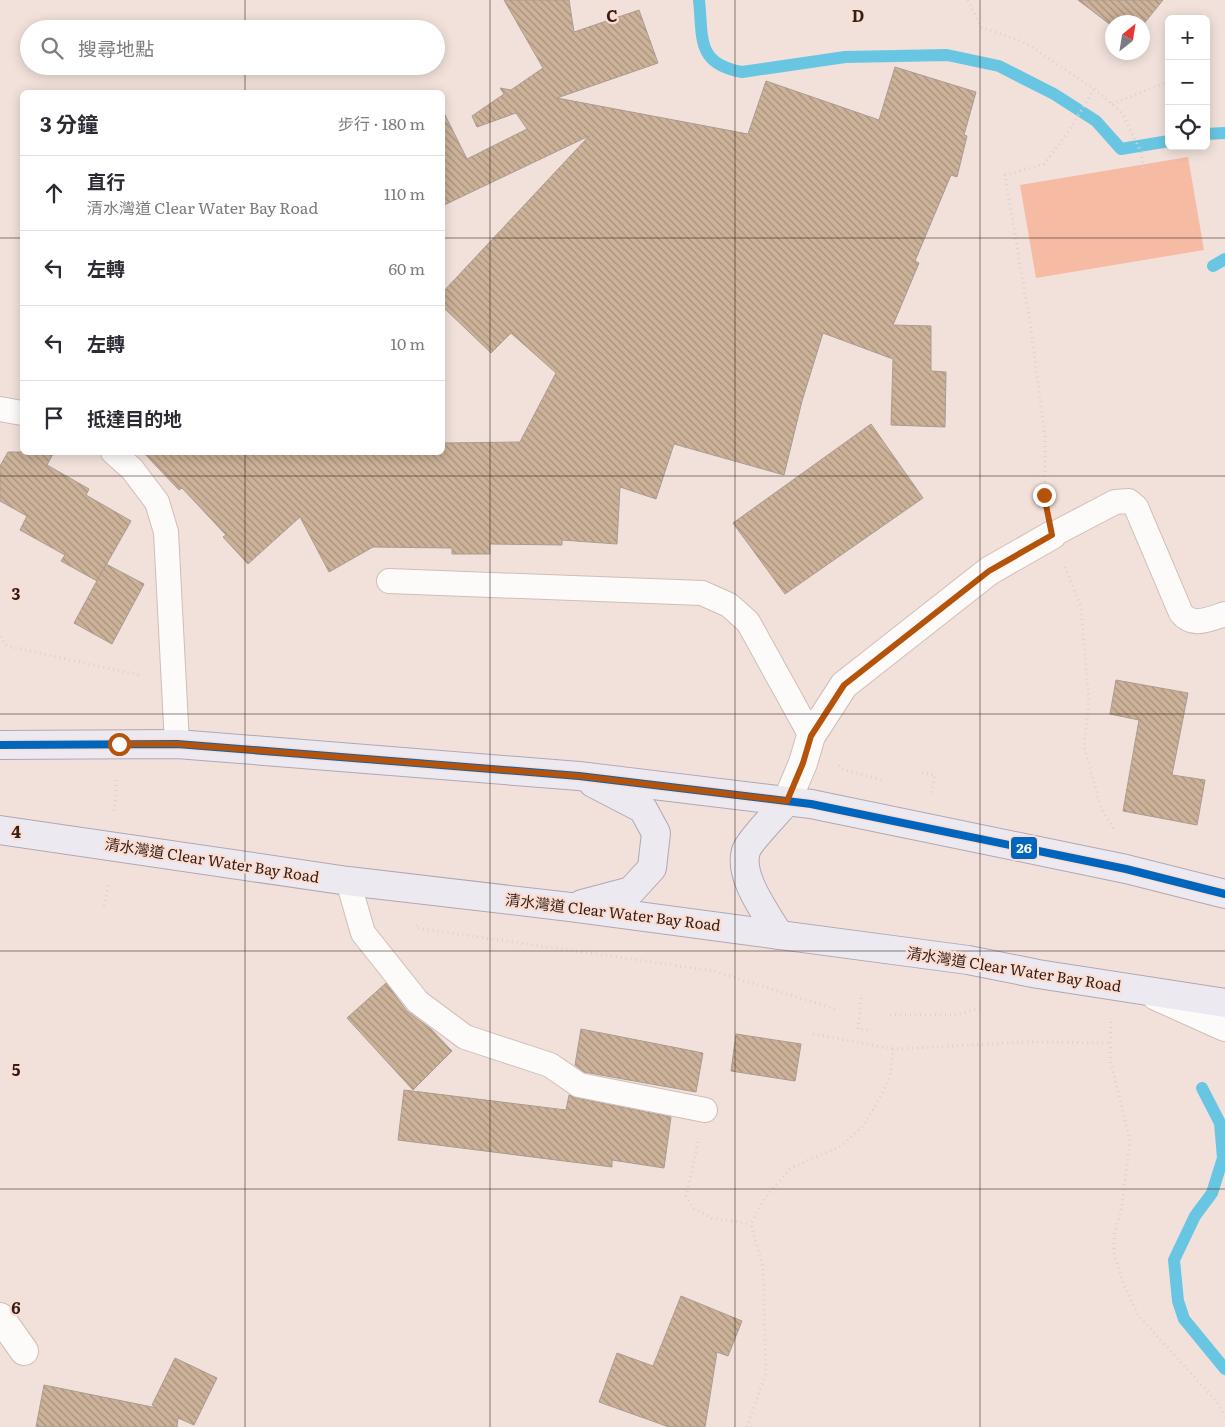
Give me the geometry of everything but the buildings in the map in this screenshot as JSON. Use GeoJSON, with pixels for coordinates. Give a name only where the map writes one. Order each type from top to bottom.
{"type":"FeatureCollection","features":[{"type":"Feature","properties":{"kind":"main road"},"geometry":{"type":"LineString","coordinates":[[0,745],[177,744],[579,776],[787,801],[820,806],[1126,869],[1225,894]]}},
{"type":"Feature","properties":{"kind":"main road"},"geometry":{"type":"LineString","coordinates":[[570,907],[631,890],[652,868],[656,833],[643,810],[579,776]]}},
{"type":"Feature","properties":{"kind":"main road"},"geometry":{"type":"LineString","coordinates":[[779,935],[754,892],[744,867],[746,850],[787,801]]}},
{"type":"Feature","properties":{"kind":"main road","name":"清水灣道 Clear Water Bay Road"},"geometry":{"type":"LineString","coordinates":[[0,830],[348,881],[570,907],[968,960],[1145,992],[1225,1003]]}},
{"type":"Feature","properties":{"kind":"street"},"geometry":{"type":"LineString","coordinates":[[787,801],[803,763],[811,736],[844,685],[989,571],[1052,535]]}},
{"type":"Feature","properties":{"kind":"street"},"geometry":{"type":"LineString","coordinates":[[1145,992],[1225,1027]]}},
{"type":"Feature","properties":{"kind":"street"},"geometry":{"type":"LineString","coordinates":[[0,1316],[24,1351]]}},
{"type":"Feature","properties":{"kind":"lane"},"geometry":{"type":"LineString","coordinates":[[0,409],[20,413]]}},
{"type":"Feature","properties":{"kind":"lane"},"geometry":{"type":"LineString","coordinates":[[116,455],[132,469],[157,502],[166,532],[177,744]]}},
{"type":"Feature","properties":{"kind":"lane"},"geometry":{"type":"LineString","coordinates":[[1052,535],[1115,502],[1128,501],[1136,507],[1181,613],[1187,620],[1195,623],[1225,614]]}},
{"type":"Feature","properties":{"kind":"lane"},"geometry":{"type":"LineString","coordinates":[[389,582],[702,593],[729,605],[748,622],[811,736]]}},
{"type":"Feature","properties":{"kind":"lane"},"geometry":{"type":"LineString","coordinates":[[348,881],[363,933],[418,1002],[465,1037],[550,1065],[579,1085],[705,1110]]}},
{"type":"Feature","properties":{"kind":"path"},"geometry":{"type":"LineString","coordinates":[[968,0],[980,27],[1026,43],[1094,88],[1122,113],[1141,152],[1144,171]]}},
{"type":"Feature","properties":{"kind":"path"},"geometry":{"type":"LineString","coordinates":[[1112,104],[1165,83]]}},
{"type":"Feature","properties":{"kind":"path"},"geometry":{"type":"LineString","coordinates":[[1094,88],[1067,134],[1044,164],[1005,175],[1045,437],[1044,495],[1052,535],[1081,607],[1089,701],[1084,746],[1101,808],[1125,847],[1126,869]]}},
{"type":"Feature","properties":{"kind":"path"},"geometry":{"type":"LineString","coordinates":[[0,637],[7,646],[92,663],[174,683]]}},
{"type":"Feature","properties":{"kind":"path"},"geometry":{"type":"LineString","coordinates":[[842,769],[888,781]]}},
{"type":"Feature","properties":{"kind":"path"},"geometry":{"type":"LineString","coordinates":[[922,773],[935,775],[929,803]]}},
{"type":"Feature","properties":{"kind":"path"},"geometry":{"type":"LineString","coordinates":[[434,930],[714,971],[835,1009]]}},
{"type":"Feature","properties":{"kind":"path"},"geometry":{"type":"LineString","coordinates":[[861,998],[858,1029],[869,1030]]}},
{"type":"Feature","properties":{"kind":"path"},"geometry":{"type":"LineString","coordinates":[[890,1015],[955,1015],[984,1007]]}},
{"type":"Feature","properties":{"kind":"path"},"geometry":{"type":"LineString","coordinates":[[1111,1015],[1110,1059],[1130,1141],[1122,1206],[1114,1236],[1114,1253],[1122,1283],[1138,1315],[1217,1402],[1225,1417]]}},
{"type":"Feature","properties":{"kind":"path"},"geometry":{"type":"LineString","coordinates":[[813,1034],[893,1049],[1029,1042],[1110,1043]]}},
{"type":"Feature","properties":{"kind":"path"},"geometry":{"type":"LineString","coordinates":[[747,1427],[766,1373],[763,1267],[752,1224],[764,1199],[791,1168],[841,1146],[863,1126],[881,1096],[890,1076],[893,1049]]}},
{"type":"Feature","properties":{"kind":"path"},"geometry":{"type":"LineString","coordinates":[[705,1110],[686,1196],[694,1209],[712,1218],[752,1224]]}},
{"type":"Feature","properties":{"kind":"shaded area"},"geometry":{"type":"Polygon","coordinates":[[[1188,157],[1204,250],[1036,278],[1020,185],[1188,157]]]}},
{"type":"Feature","properties":{"kind":"waterway"},"geometry":{"type":"LineString","coordinates":[[699,0],[702,37],[705,47],[709,56],[716,63],[727,68],[742,72],[845,57],[947,55],[999,66],[1054,94],[1096,121],[1121,149],[1165,142]]}},
{"type":"Feature","properties":{"kind":"waterway"},"geometry":{"type":"LineString","coordinates":[[1210,134],[1225,133]]}},
{"type":"Feature","properties":{"kind":"waterway"},"geometry":{"type":"LineString","coordinates":[[1213,266],[1225,259]]}},
{"type":"Feature","properties":{"kind":"waterway"},"geometry":{"type":"LineString","coordinates":[[1202,1088],[1220,1123],[1223,1158],[1212,1193],[1195,1216],[1174,1260],[1178,1301],[1184,1319],[1225,1369]]}},
{"type":"Feature","properties":{"kind":"transit line","name":"26"},"geometry":{"type":"LineString","coordinates":[[0,745],[177,744],[579,776],[811,804],[1126,869],[1225,894]]}},
{"type":"Feature","properties":{"kind":"route"},"geometry":{"type":"LineString","coordinates":[[119,744],[177,744],[579,776],[787,801],[803,763],[811,736],[844,685],[989,571],[1052,535],[1044,495]]}}]}
